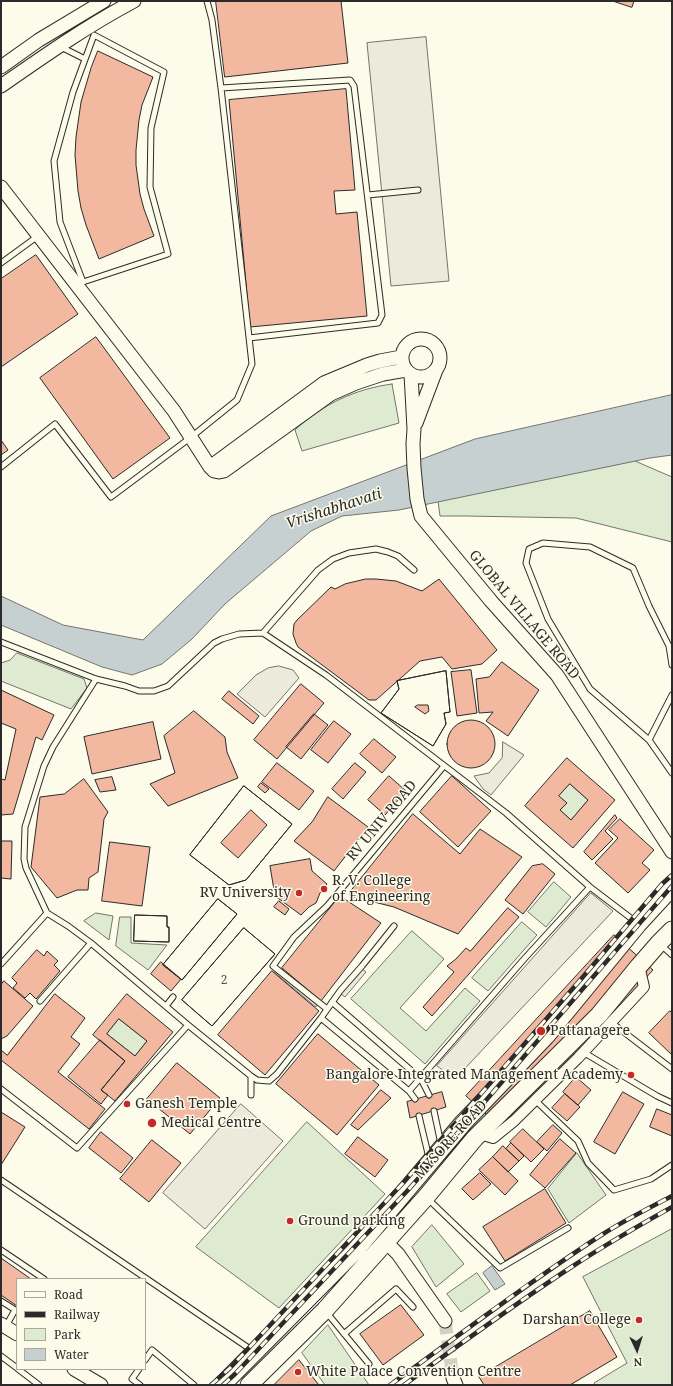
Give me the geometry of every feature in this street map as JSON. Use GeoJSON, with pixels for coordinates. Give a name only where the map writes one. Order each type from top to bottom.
{"type":"FeatureCollection","features":[{"type":"Feature","properties":{"kind":"highway","name":"MYSORE ROAD"},"geometry":{"type":"LineString","coordinates":[[222,1385],[355,1251],[463,1123],[546,1036],[638,924],[672,887]]}},
{"type":"Feature","properties":{"kind":"highway","name":"MYSORE ROAD"},"geometry":{"type":"LineString","coordinates":[[249,1385],[325,1310],[480,1134],[599,1015],[639,966],[672,930]]}},
{"type":"Feature","properties":{"kind":"street"},"geometry":{"type":"LineString","coordinates":[[1,67],[39,40],[104,1]]}},
{"type":"Feature","properties":{"kind":"street"},"geometry":{"type":"LineString","coordinates":[[1,86],[107,15],[134,1]]}},
{"type":"Feature","properties":{"kind":"street"},"geometry":{"type":"LineString","coordinates":[[1,187],[174,411],[190,438],[214,471],[224,471],[331,394],[343,388],[383,374],[409,372],[416,376],[427,376],[436,370]]}},
{"type":"Feature","properties":{"kind":"street","name":"GLOBAL VILLAGE ROAD"},"geometry":{"type":"LineString","coordinates":[[414,429],[440,362],[440,354],[436,346],[430,340],[421,338],[413,340],[406,345],[401,357],[404,366],[409,372],[414,429],[413,444],[417,499],[421,516],[491,600],[557,675],[672,852]]}},
{"type":"Feature","properties":{"kind":"street"},"geometry":{"type":"LineString","coordinates":[[210,467],[324,383],[367,365],[401,357]]}},
{"type":"Feature","properties":{"kind":"street"},"geometry":{"type":"LineString","coordinates":[[480,1134],[493,1138],[514,1121],[612,1023],[644,987],[639,966]]}},
{"type":"Feature","properties":{"kind":"street"},"geometry":{"type":"LineString","coordinates":[[385,1241],[398,1254],[445,1321]]}},
{"type":"Feature","properties":{"kind":"street"},"geometry":{"type":"LineString","coordinates":[[3,1326],[16,1333]]}},
{"type":"Feature","properties":{"kind":"street"},"geometry":{"type":"LineString","coordinates":[[76,1370],[101,1385]]}},
{"type":"Feature","properties":{"kind":"lane"},"geometry":{"type":"LineString","coordinates":[[1,467],[55,424],[111,497],[190,438],[237,400],[252,364],[221,88],[212,20],[207,1]]}},
{"type":"Feature","properties":{"kind":"lane"},"geometry":{"type":"LineString","coordinates":[[94,35],[164,72],[151,128],[150,188],[168,254],[83,282],[60,222],[54,161],[73,92],[85,59],[94,35]]}},
{"type":"Feature","properties":{"kind":"lane"},"geometry":{"type":"LineString","coordinates":[[59,46],[85,59]]}},
{"type":"Feature","properties":{"kind":"lane"},"geometry":{"type":"LineString","coordinates":[[221,88],[350,80],[354,86],[382,315],[378,323],[249,338]]}},
{"type":"Feature","properties":{"kind":"lane"},"geometry":{"type":"LineString","coordinates":[[368,195],[418,190]]}},
{"type":"Feature","properties":{"kind":"lane"},"geometry":{"type":"LineString","coordinates":[[1,263],[38,236]]}},
{"type":"Feature","properties":{"kind":"lane"},"geometry":{"type":"LineString","coordinates":[[672,665],[668,646],[633,568],[590,547],[542,543],[529,549],[526,563],[548,619],[590,689],[648,740],[672,773]]}},
{"type":"Feature","properties":{"kind":"lane"},"geometry":{"type":"LineString","coordinates":[[263,633],[318,570],[332,559],[349,553],[376,549],[398,556],[414,570]]}},
{"type":"Feature","properties":{"kind":"lane"},"geometry":{"type":"LineString","coordinates":[[1,642],[96,679],[146,692],[168,686],[214,643],[239,634],[263,633],[326,675],[506,813],[590,887],[638,924]]}},
{"type":"Feature","properties":{"kind":"lane"},"geometry":{"type":"LineString","coordinates":[[96,679],[53,747],[44,766],[25,827],[24,859],[26,868],[47,912],[91,943],[251,1076],[257,1080],[263,1081],[269,1081],[273,1078],[394,926]]}},
{"type":"Feature","properties":{"kind":"lane"},"geometry":{"type":"LineString","coordinates":[[648,740],[672,695]]}},
{"type":"Feature","properties":{"kind":"lane","name":"RV UNIV ROAD"},"geometry":{"type":"LineString","coordinates":[[326,1010],[273,966],[294,938],[327,906],[444,766]]}},
{"type":"Feature","properties":{"kind":"lane"},"geometry":{"type":"LineString","coordinates":[[409,1091],[421,1080],[435,1061],[590,887]]}},
{"type":"Feature","properties":{"kind":"lane"},"geometry":{"type":"LineString","coordinates":[[1,964],[47,912]]}},
{"type":"Feature","properties":{"kind":"lane"},"geometry":{"type":"LineString","coordinates":[[40,1001],[91,943]]}},
{"type":"Feature","properties":{"kind":"lane"},"geometry":{"type":"LineString","coordinates":[[659,943],[672,955]]}},
{"type":"Feature","properties":{"kind":"lane"},"geometry":{"type":"LineString","coordinates":[[166,1006],[173,997]]}},
{"type":"Feature","properties":{"kind":"lane"},"geometry":{"type":"LineString","coordinates":[[332,1002],[421,1080],[429,1095]]}},
{"type":"Feature","properties":{"kind":"lane"},"geometry":{"type":"LineString","coordinates":[[321,1018],[409,1091],[415,1099]]}},
{"type":"Feature","properties":{"kind":"lane"},"geometry":{"type":"LineString","coordinates":[[612,1023],[672,1069]]}},
{"type":"Feature","properties":{"kind":"lane"},"geometry":{"type":"LineString","coordinates":[[1,1090],[77,1148],[188,1025]]}},
{"type":"Feature","properties":{"kind":"lane"},"geometry":{"type":"LineString","coordinates":[[583,1052],[657,1096],[672,1103]]}},
{"type":"Feature","properties":{"kind":"lane"},"geometry":{"type":"LineString","coordinates":[[250,1095],[251,1076]]}},
{"type":"Feature","properties":{"kind":"lane"},"geometry":{"type":"LineString","coordinates":[[535,1100],[578,1141],[588,1163],[614,1190],[651,1179],[672,1165]]}},
{"type":"Feature","properties":{"kind":"lane"},"geometry":{"type":"LineString","coordinates":[[434,1112],[442,1149]]}},
{"type":"Feature","properties":{"kind":"lane"},"geometry":{"type":"LineString","coordinates":[[419,1116],[430,1163]]}},
{"type":"Feature","properties":{"kind":"lane"},"geometry":{"type":"LineString","coordinates":[[1,1180],[146,1278]]}},
{"type":"Feature","properties":{"kind":"lane"},"geometry":{"type":"LineString","coordinates":[[426,1196],[500,1268],[568,1228]]}},
{"type":"Feature","properties":{"kind":"lane"},"geometry":{"type":"LineString","coordinates":[[1,1250],[43,1278]]}},
{"type":"Feature","properties":{"kind":"lane"},"geometry":{"type":"LineString","coordinates":[[146,1278],[255,1352]]}},
{"type":"Feature","properties":{"kind":"lane"},"geometry":{"type":"LineString","coordinates":[[344,1334],[396,1289],[413,1307]]}},
{"type":"Feature","properties":{"kind":"lane"},"geometry":{"type":"LineString","coordinates":[[1,1301],[16,1311],[3,1326]]}},
{"type":"Feature","properties":{"kind":"lane"},"geometry":{"type":"LineString","coordinates":[[325,1310],[369,1364]]}},
{"type":"Feature","properties":{"kind":"lane"},"geometry":{"type":"LineString","coordinates":[[146,1359],[152,1350],[194,1385]]}},
{"type":"Feature","properties":{"kind":"lane"},"geometry":{"type":"LineString","coordinates":[[1,1356],[16,1367]]}},
{"type":"Feature","properties":{"kind":"lane"},"geometry":{"type":"LineString","coordinates":[[19,1370],[39,1385]]}},
{"type":"Feature","properties":{"kind":"lane"},"geometry":{"type":"LineString","coordinates":[[138,1370],[132,1379],[140,1385]]}},
{"type":"Feature","properties":{"kind":"green space"},"geometry":{"type":"Polygon","coordinates":[[[392,384],[399,423],[302,451],[295,430],[306,421],[328,405],[340,399],[378,386],[392,384]]]}},
{"type":"Feature","properties":{"kind":"green space"},"geometry":{"type":"Polygon","coordinates":[[[635,461],[672,477],[672,542],[576,518],[440,516],[438,501],[635,461]]]}},
{"type":"Feature","properties":{"kind":"green space"},"geometry":{"type":"Polygon","coordinates":[[[17,653],[84,679],[87,688],[71,709],[1,681],[1,663],[10,660],[17,653]]]}},
{"type":"Feature","properties":{"kind":"green space"},"geometry":{"type":"Polygon","coordinates":[[[570,784],[588,800],[571,820],[560,810],[566,803],[559,796],[570,784]]]}},
{"type":"Feature","properties":{"kind":"green space"},"geometry":{"type":"Polygon","coordinates":[[[554,882],[571,897],[546,927],[528,912],[554,882]]]}},
{"type":"Feature","properties":{"kind":"green space"},"geometry":{"type":"Polygon","coordinates":[[[96,913],[113,916],[109,940],[84,921],[96,913]]]}},
{"type":"Feature","properties":{"kind":"green space"},"geometry":{"type":"Polygon","coordinates":[[[120,917],[131,917],[131,943],[167,945],[148,970],[116,946],[120,917]]]}},
{"type":"Feature","properties":{"kind":"green space"},"geometry":{"type":"Polygon","coordinates":[[[522,922],[537,935],[488,991],[472,978],[522,922]]]}},
{"type":"Feature","properties":{"kind":"green space"},"geometry":{"type":"Polygon","coordinates":[[[412,931],[444,959],[400,1008],[426,1031],[465,988],[480,1001],[425,1064],[351,999],[412,931]]]}},
{"type":"Feature","properties":{"kind":"green space"},"geometry":{"type":"Polygon","coordinates":[[[119,1019],[147,1041],[135,1056],[107,1034],[119,1019]]]}},
{"type":"Feature","properties":{"kind":"green space","name":"Ground parking"},"geometry":{"type":"Polygon","coordinates":[[[307,1122],[385,1194],[279,1308],[196,1247],[307,1122]]]}},
{"type":"Feature","properties":{"kind":"green space"},"geometry":{"type":"Polygon","coordinates":[[[577,1153],[606,1195],[569,1223],[548,1189],[577,1153]]]}},
{"type":"Feature","properties":{"kind":"green space"},"geometry":{"type":"Polygon","coordinates":[[[432,1225],[464,1264],[436,1287],[412,1247],[432,1225]]]}},
{"type":"Feature","properties":{"kind":"green space","name":"Darshan College"},"geometry":{"type":"Polygon","coordinates":[[[672,1229],[672,1385],[595,1385],[594,1383],[627,1363],[583,1277],[672,1229]]]}},
{"type":"Feature","properties":{"kind":"green space"},"geometry":{"type":"Polygon","coordinates":[[[477,1273],[490,1291],[461,1312],[447,1294],[477,1273]]]}},
{"type":"Feature","properties":{"kind":"green space"},"geometry":{"type":"Polygon","coordinates":[[[328,1325],[369,1385],[325,1385],[302,1353],[328,1325]]]}},
{"type":"Feature","properties":{"kind":"shaded area"},"geometry":{"type":"Polygon","coordinates":[[[426,37],[449,281],[391,286],[367,43],[426,37]]]}},
{"type":"Feature","properties":{"kind":"shaded area"},"geometry":{"type":"Polygon","coordinates":[[[279,666],[293,670],[299,678],[265,717],[237,694],[256,675],[268,668],[279,666]]]}},
{"type":"Feature","properties":{"kind":"shaded area"},"geometry":{"type":"Polygon","coordinates":[[[503,742],[524,755],[491,795],[483,789],[474,776],[489,773],[502,758],[503,742]]]}},
{"type":"Feature","properties":{"kind":"shaded area"},"geometry":{"type":"Polygon","coordinates":[[[591,893],[613,911],[455,1079],[437,1066],[591,893]]]}},
{"type":"Feature","properties":{"kind":"shaded area"},"geometry":{"type":"Polygon","coordinates":[[[361,968],[366,972],[345,997],[341,994],[361,968]]]}},
{"type":"Feature","properties":{"kind":"shaded area"},"geometry":{"type":"Polygon","coordinates":[[[276,971],[317,1005],[316,1007],[275,973],[276,971]]]}},
{"type":"Feature","properties":{"kind":"shaded area"},"geometry":{"type":"Polygon","coordinates":[[[241,1104],[283,1141],[205,1229],[163,1193],[241,1104]]]}},
{"type":"Feature","properties":{"kind":"water","name":"Vrishabhavati"},"geometry":{"type":"Polygon","coordinates":[[[672,395],[672,455],[650,458],[399,510],[342,516],[311,531],[225,604],[192,639],[162,664],[132,675],[102,667],[1,625],[1,596],[63,625],[143,640],[271,516],[475,439],[672,395]]]}},
{"type":"Feature","properties":{"kind":"water"},"geometry":{"type":"Polygon","coordinates":[[[492,1266],[505,1284],[495,1290],[483,1273],[492,1266]]]}},
{"type":"Feature","properties":{"kind":"building"},"geometry":{"type":"Polygon","coordinates":[[[216,1],[341,1],[348,63],[225,77],[216,1]]]}},
{"type":"Feature","properties":{"kind":"building"},"geometry":{"type":"Polygon","coordinates":[[[613,1],[634,1],[632,7],[613,1]]]}},
{"type":"Feature","properties":{"kind":"building"},"geometry":{"type":"Polygon","coordinates":[[[98,51],[153,77],[142,105],[139,120],[136,165],[140,194],[154,236],[99,259],[81,208],[75,155],[81,102],[91,68],[98,51]]]}},
{"type":"Feature","properties":{"kind":"building"},"geometry":{"type":"Polygon","coordinates":[[[346,89],[355,190],[334,191],[336,214],[357,212],[367,316],[250,327],[229,100],[346,89]]]}},
{"type":"Feature","properties":{"kind":"building"},"geometry":{"type":"Polygon","coordinates":[[[36,255],[78,314],[1,367],[1,279],[36,255]]]}},
{"type":"Feature","properties":{"kind":"building"},"geometry":{"type":"Polygon","coordinates":[[[96,337],[170,438],[113,479],[40,378],[96,337]]]}},
{"type":"Feature","properties":{"kind":"building"},"geometry":{"type":"Polygon","coordinates":[[[1,440],[8,450],[1,455],[1,440]]]}},
{"type":"Feature","properties":{"kind":"building"},"geometry":{"type":"Polygon","coordinates":[[[366,579],[396,581],[422,591],[439,579],[497,650],[482,664],[452,669],[442,657],[420,661],[376,700],[369,700],[298,647],[293,634],[294,624],[297,620],[331,587],[335,589],[345,584],[366,579]]]}},
{"type":"Feature","properties":{"kind":"building"},"geometry":{"type":"Polygon","coordinates":[[[502,662],[539,690],[508,736],[486,721],[493,712],[479,713],[476,679],[489,677],[502,662]]]}},
{"type":"Feature","properties":{"kind":"building"},"geometry":{"type":"Polygon","coordinates":[[[471,670],[477,713],[457,716],[451,672],[471,670]]]}},
{"type":"Feature","properties":{"kind":"building"},"geometry":{"type":"Polygon","coordinates":[[[446,671],[450,712],[444,713],[446,724],[433,746],[381,713],[399,689],[397,681],[446,671]],[[418,705],[415,707],[425,714],[429,711],[428,705],[418,705]]]}},
{"type":"Feature","properties":{"kind":"building"},"geometry":{"type":"Polygon","coordinates":[[[446,671],[450,712],[444,713],[446,724],[433,746],[381,713],[399,689],[397,681],[446,671]]]}},
{"type":"Feature","properties":{"kind":"building"},"geometry":{"type":"Polygon","coordinates":[[[301,684],[324,703],[277,759],[254,740],[301,684]]]}},
{"type":"Feature","properties":{"kind":"building"},"geometry":{"type":"Polygon","coordinates":[[[1,690],[54,715],[42,740],[36,737],[13,814],[1,815],[1,779],[5,780],[16,729],[1,723],[1,690]]]}},
{"type":"Feature","properties":{"kind":"building"},"geometry":{"type":"Polygon","coordinates":[[[229,691],[259,716],[253,724],[222,699],[229,691]]]}},
{"type":"Feature","properties":{"kind":"building"},"geometry":{"type":"Polygon","coordinates":[[[194,711],[225,737],[227,752],[238,778],[168,806],[150,784],[175,773],[164,736],[194,711]]]}},
{"type":"Feature","properties":{"kind":"building"},"geometry":{"type":"Polygon","coordinates":[[[314,714],[328,725],[301,759],[286,747],[314,714]]]}},
{"type":"Feature","properties":{"kind":"building"},"geometry":{"type":"Polygon","coordinates":[[[466,720],[476,720],[488,727],[495,739],[495,749],[488,761],[476,768],[466,768],[458,764],[451,757],[447,749],[447,739],[451,731],[458,724],[466,720]]]}},
{"type":"Feature","properties":{"kind":"building"},"geometry":{"type":"Polygon","coordinates":[[[334,721],[351,734],[328,763],[311,750],[334,721]]]}},
{"type":"Feature","properties":{"kind":"building"},"geometry":{"type":"Polygon","coordinates":[[[153,722],[161,759],[92,774],[84,737],[153,722]]]}},
{"type":"Feature","properties":{"kind":"building"},"geometry":{"type":"Polygon","coordinates":[[[374,739],[396,757],[382,773],[360,754],[374,739]]]}},
{"type":"Feature","properties":{"kind":"building"},"geometry":{"type":"Polygon","coordinates":[[[567,758],[615,800],[573,848],[525,806],[567,758]],[[570,784],[559,796],[567,803],[560,810],[571,820],[588,800],[570,784]]]}},
{"type":"Feature","properties":{"kind":"building"},"geometry":{"type":"Polygon","coordinates":[[[277,763],[314,791],[299,810],[262,782],[277,763]]]}},
{"type":"Feature","properties":{"kind":"building"},"geometry":{"type":"Polygon","coordinates":[[[355,763],[366,772],[343,799],[332,789],[355,763]]]}},
{"type":"Feature","properties":{"kind":"building"},"geometry":{"type":"Polygon","coordinates":[[[389,776],[406,791],[385,815],[368,800],[389,776]]]}},
{"type":"Feature","properties":{"kind":"building"},"geometry":{"type":"Polygon","coordinates":[[[452,776],[491,811],[458,847],[420,812],[452,776]]]}},
{"type":"Feature","properties":{"kind":"building"},"geometry":{"type":"Polygon","coordinates":[[[112,777],[116,790],[100,792],[95,780],[112,777]]]}},
{"type":"Feature","properties":{"kind":"building"},"geometry":{"type":"Polygon","coordinates":[[[84,779],[108,812],[104,819],[98,872],[89,878],[88,890],[77,890],[57,898],[31,867],[40,797],[64,794],[84,779]]]}},
{"type":"Feature","properties":{"kind":"building"},"geometry":{"type":"Polygon","coordinates":[[[261,783],[269,789],[265,793],[258,787],[261,783]]]}},
{"type":"Feature","properties":{"kind":"building"},"geometry":{"type":"Polygon","coordinates":[[[244,786],[292,824],[246,880],[229,885],[190,855],[244,786]],[[251,810],[221,843],[238,858],[267,825],[251,810]]]}},
{"type":"Feature","properties":{"kind":"building"},"geometry":{"type":"Polygon","coordinates":[[[244,786],[292,824],[246,880],[229,885],[190,855],[244,786]]]}},
{"type":"Feature","properties":{"kind":"building"},"geometry":{"type":"Polygon","coordinates":[[[328,797],[368,827],[334,871],[294,841],[312,822],[328,797]]]}},
{"type":"Feature","properties":{"kind":"building"},"geometry":{"type":"Polygon","coordinates":[[[413,814],[460,854],[480,829],[522,857],[458,934],[394,907],[350,896],[350,892],[413,814]]]}},
{"type":"Feature","properties":{"kind":"building"},"geometry":{"type":"Polygon","coordinates":[[[615,815],[617,818],[605,831],[613,839],[592,860],[584,852],[615,815]]]}},
{"type":"Feature","properties":{"kind":"building"},"geometry":{"type":"Polygon","coordinates":[[[620,819],[654,850],[642,863],[650,870],[628,893],[595,863],[618,838],[609,830],[620,819]]]}},
{"type":"Feature","properties":{"kind":"building"},"geometry":{"type":"Polygon","coordinates":[[[1,841],[12,841],[11,879],[1,878],[1,841]]]}},
{"type":"Feature","properties":{"kind":"building"},"geometry":{"type":"Polygon","coordinates":[[[110,842],[150,847],[142,906],[102,901],[110,842]]]}},
{"type":"Feature","properties":{"kind":"building"},"geometry":{"type":"Polygon","coordinates":[[[310,859],[312,871],[327,884],[320,893],[316,903],[309,907],[301,915],[275,896],[270,866],[310,859]]]}},
{"type":"Feature","properties":{"kind":"building"},"geometry":{"type":"Polygon","coordinates":[[[543,864],[555,874],[523,914],[505,900],[532,866],[543,864]]]}},
{"type":"Feature","properties":{"kind":"building"},"geometry":{"type":"Polygon","coordinates":[[[340,896],[381,923],[321,1001],[282,968],[340,896]]]}},
{"type":"Feature","properties":{"kind":"building"},"geometry":{"type":"Polygon","coordinates":[[[218,899],[237,914],[182,980],[163,965],[218,899]]]}},
{"type":"Feature","properties":{"kind":"building"},"geometry":{"type":"Polygon","coordinates":[[[218,899],[237,914],[182,980],[163,965],[218,899]]]}},
{"type":"Feature","properties":{"kind":"building"},"geometry":{"type":"Polygon","coordinates":[[[279,901],[289,909],[285,915],[274,907],[279,901]]]}},
{"type":"Feature","properties":{"kind":"building"},"geometry":{"type":"Polygon","coordinates":[[[508,908],[519,917],[432,1016],[423,1007],[454,972],[447,966],[466,948],[470,951],[508,908]]]}},
{"type":"Feature","properties":{"kind":"building"},"geometry":{"type":"Polygon","coordinates":[[[135,915],[167,916],[169,942],[134,941],[135,915]]]}},
{"type":"Feature","properties":{"kind":"building"},"geometry":{"type":"Polygon","coordinates":[[[135,915],[167,916],[169,942],[134,941],[135,915]]]}},
{"type":"Feature","properties":{"kind":"building"},"geometry":{"type":"Polygon","coordinates":[[[244,928],[275,954],[212,1026],[182,1000],[244,928]]]}},
{"type":"Feature","properties":{"kind":"building"},"geometry":{"type":"Polygon","coordinates":[[[244,928],[275,954],[212,1026],[182,1000],[244,928]]]}},
{"type":"Feature","properties":{"kind":"building"},"geometry":{"type":"Polygon","coordinates":[[[614,935],[653,970],[505,1131],[466,1096],[614,935]]]}},
{"type":"Feature","properties":{"kind":"building"},"geometry":{"type":"Polygon","coordinates":[[[37,950],[44,956],[47,951],[58,961],[54,965],[60,971],[36,999],[30,993],[25,998],[13,988],[17,983],[12,978],[37,950]]]}},
{"type":"Feature","properties":{"kind":"building"},"geometry":{"type":"Polygon","coordinates":[[[161,962],[181,979],[171,991],[151,974],[161,962]]]}},
{"type":"Feature","properties":{"kind":"building"},"geometry":{"type":"Polygon","coordinates":[[[272,971],[319,1011],[265,1075],[218,1035],[272,971]]]}},
{"type":"Feature","properties":{"kind":"building"},"geometry":{"type":"Polygon","coordinates":[[[4,981],[33,1006],[7,1036],[1,1039],[1,985],[4,981]]]}},
{"type":"Feature","properties":{"kind":"building"},"geometry":{"type":"Polygon","coordinates":[[[55,994],[85,1018],[71,1037],[80,1044],[58,1072],[105,1109],[89,1129],[1,1060],[1,1050],[7,1055],[55,994]]]}},
{"type":"Feature","properties":{"kind":"building"},"geometry":{"type":"Polygon","coordinates":[[[127,994],[173,1032],[115,1101],[101,1090],[125,1061],[93,1035],[127,994]],[[119,1019],[107,1034],[135,1056],[147,1041],[119,1019]]]}},
{"type":"Feature","properties":{"kind":"building"},"geometry":{"type":"Polygon","coordinates":[[[670,1011],[672,1013],[672,1055],[649,1033],[670,1011]]]}},
{"type":"Feature","properties":{"kind":"building"},"geometry":{"type":"Polygon","coordinates":[[[318,1034],[379,1085],[337,1135],[276,1084],[318,1034]]]}},
{"type":"Feature","properties":{"kind":"building"},"geometry":{"type":"Polygon","coordinates":[[[100,1040],[125,1061],[101,1090],[108,1095],[101,1104],[68,1077],[100,1040]]]}},
{"type":"Feature","properties":{"kind":"building"},"geometry":{"type":"Polygon","coordinates":[[[177,1063],[220,1098],[190,1134],[147,1099],[177,1063]]]}},
{"type":"Feature","properties":{"kind":"building"},"geometry":{"type":"Polygon","coordinates":[[[576,1077],[591,1090],[578,1105],[563,1092],[576,1077]]]}},
{"type":"Feature","properties":{"kind":"building"},"geometry":{"type":"Polygon","coordinates":[[[381,1090],[391,1098],[358,1130],[351,1125],[381,1090]]]}},
{"type":"Feature","properties":{"kind":"building"},"geometry":{"type":"Polygon","coordinates":[[[442,1092],[446,1107],[410,1118],[407,1102],[442,1092]]]}},
{"type":"Feature","properties":{"kind":"building"},"geometry":{"type":"Polygon","coordinates":[[[623,1092],[644,1104],[615,1154],[594,1142],[623,1092]]]}},
{"type":"Feature","properties":{"kind":"building"},"geometry":{"type":"Polygon","coordinates":[[[565,1094],[580,1107],[567,1121],[552,1108],[565,1094]]]}},
{"type":"Feature","properties":{"kind":"building"},"geometry":{"type":"Polygon","coordinates":[[[657,1109],[672,1115],[672,1136],[650,1127],[657,1109]]]}},
{"type":"Feature","properties":{"kind":"building"},"geometry":{"type":"Polygon","coordinates":[[[1,1112],[25,1127],[1,1165],[1,1112]]]}},
{"type":"Feature","properties":{"kind":"building"},"geometry":{"type":"Polygon","coordinates":[[[553,1125],[562,1133],[547,1151],[537,1142],[553,1125]]]}},
{"type":"Feature","properties":{"kind":"building"},"geometry":{"type":"Polygon","coordinates":[[[523,1129],[544,1149],[531,1162],[510,1142],[523,1129]]]}},
{"type":"Feature","properties":{"kind":"building"},"geometry":{"type":"Polygon","coordinates":[[[101,1132],[133,1158],[121,1173],[89,1148],[101,1132]]]}},
{"type":"Feature","properties":{"kind":"building"},"geometry":{"type":"Polygon","coordinates":[[[358,1137],[388,1160],[375,1177],[345,1154],[358,1137]]]}},
{"type":"Feature","properties":{"kind":"building"},"geometry":{"type":"Polygon","coordinates":[[[560,1139],[576,1153],[545,1188],[530,1175],[560,1139]]]}},
{"type":"Feature","properties":{"kind":"building"},"geometry":{"type":"Polygon","coordinates":[[[152,1140],[181,1163],[149,1202],[120,1179],[152,1140]]]}},
{"type":"Feature","properties":{"kind":"building"},"geometry":{"type":"Polygon","coordinates":[[[511,1143],[524,1156],[519,1161],[506,1149],[511,1143]]]}},
{"type":"Feature","properties":{"kind":"building"},"geometry":{"type":"Polygon","coordinates":[[[503,1146],[519,1161],[508,1172],[493,1157],[503,1146]]]}},
{"type":"Feature","properties":{"kind":"building"},"geometry":{"type":"Polygon","coordinates":[[[493,1157],[518,1181],[505,1195],[479,1170],[493,1157]]]}},
{"type":"Feature","properties":{"kind":"building"},"geometry":{"type":"Polygon","coordinates":[[[480,1173],[491,1184],[473,1200],[462,1189],[480,1173]]]}},
{"type":"Feature","properties":{"kind":"building"},"geometry":{"type":"Polygon","coordinates":[[[545,1189],[566,1223],[505,1261],[483,1227],[545,1189]]]}},
{"type":"Feature","properties":{"kind":"building"},"geometry":{"type":"Polygon","coordinates":[[[1,1258],[30,1278],[16,1278],[16,1305],[1,1295],[1,1258]]]}},
{"type":"Feature","properties":{"kind":"building"},"geometry":{"type":"Polygon","coordinates":[[[401,1305],[424,1335],[383,1365],[360,1334],[401,1305]]]}},
{"type":"Feature","properties":{"kind":"building"},"geometry":{"type":"Polygon","coordinates":[[[590,1311],[617,1357],[570,1385],[484,1385],[479,1377],[590,1311]]]}},
{"type":"Feature","properties":{"kind":"building","name":"White Palace Convention Centre"},"geometry":{"type":"Polygon","coordinates":[[[299,1360],[319,1385],[274,1385],[299,1360]]]}},
{"type":"Feature","properties":{"kind":"tunnel"},"geometry":{"type":"LineString","coordinates":[[445,1321],[453,1378]]}},
{"type":"Feature","properties":{"kind":"railway"},"geometry":{"type":"LineString","coordinates":[[211,1385],[230,1368],[403,1183],[662,884],[672,875]]}},
{"type":"Feature","properties":{"kind":"railway"},"geometry":{"type":"LineString","coordinates":[[223,1385],[409,1189],[672,886]]}},
{"type":"Feature","properties":{"kind":"railway"},"geometry":{"type":"LineString","coordinates":[[390,1385],[522,1289],[576,1252],[637,1214],[672,1196]]}},
{"type":"Feature","properties":{"kind":"railway"},"geometry":{"type":"LineString","coordinates":[[404,1385],[551,1280],[609,1243],[672,1207]]}},
{"type":"Feature","properties":{"kind":"place","name":"R. V. College of Engineering"},"geometry":{"type":"Point","coordinates":[324,889]}},
{"type":"Feature","properties":{"kind":"place","name":"RV University"},"geometry":{"type":"Point","coordinates":[299,893]}},
{"type":"Feature","properties":{"kind":"place","name":"Pattanagere"},"geometry":{"type":"Point","coordinates":[541,1031]}},
{"type":"Feature","properties":{"kind":"place","name":"Bangalore Integrated Management Academy"},"geometry":{"type":"Point","coordinates":[631,1075]}},
{"type":"Feature","properties":{"kind":"place","name":"Ganesh Temple"},"geometry":{"type":"Point","coordinates":[127,1104]}},
{"type":"Feature","properties":{"kind":"place","name":"Medical Centre"},"geometry":{"type":"Point","coordinates":[152,1123]}},
{"type":"Feature","properties":{"kind":"place","name":"Ground parking"},"geometry":{"type":"Point","coordinates":[290,1221]}},
{"type":"Feature","properties":{"kind":"place","name":"Darshan College"},"geometry":{"type":"Point","coordinates":[639,1320]}},
{"type":"Feature","properties":{"kind":"place","name":"White Palace Convention Centre"},"geometry":{"type":"Point","coordinates":[298,1372]}}]}
